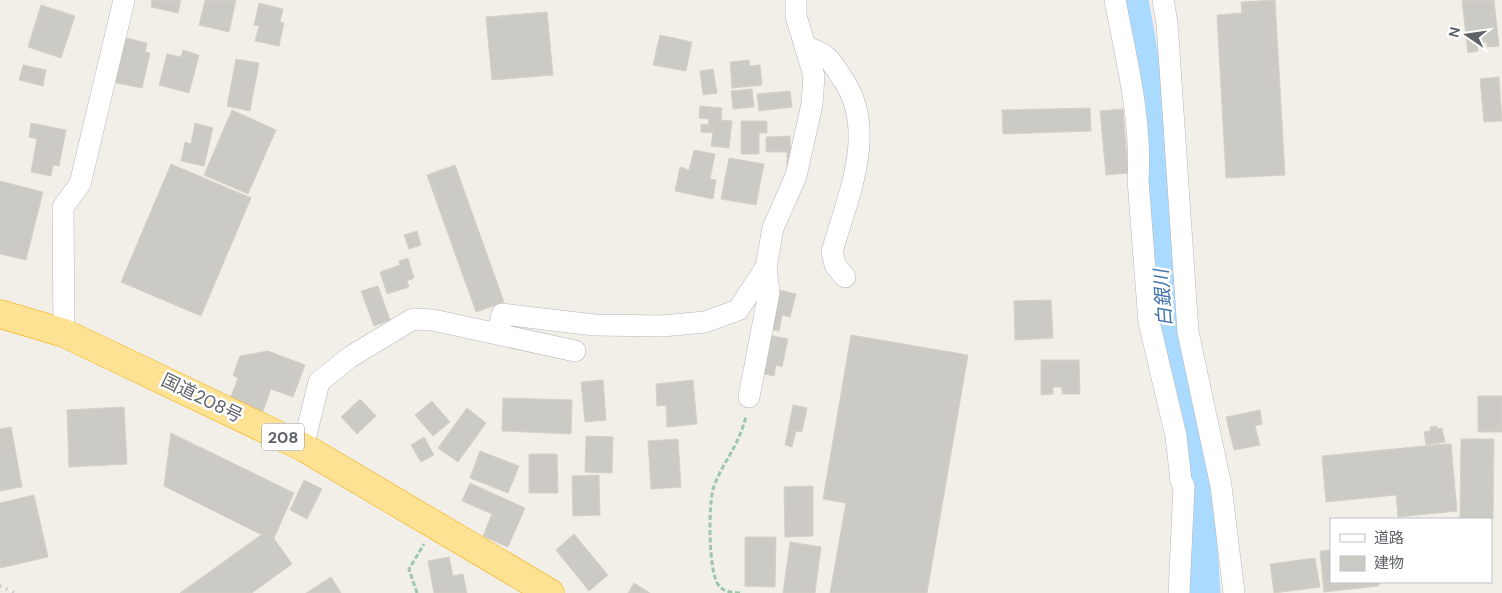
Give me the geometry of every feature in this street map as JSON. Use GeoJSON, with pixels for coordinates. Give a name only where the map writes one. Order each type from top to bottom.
{"type":"FeatureCollection","features":[{"type":"Feature","properties":{"kind":"highway","name":"国道208号"},"geometry":{"type":"LineString","coordinates":[[0,314],[64,333],[303,447],[550,593]]}},
{"type":"Feature","properties":{"kind":"street"},"geometry":{"type":"LineString","coordinates":[[64,333],[63,207],[80,184],[124,0]]}},
{"type":"Feature","properties":{"kind":"street"},"geometry":{"type":"LineString","coordinates":[[750,398],[769,293],[766,267],[772,228],[796,176],[812,104],[814,76],[796,16],[796,0]]}},
{"type":"Feature","properties":{"kind":"street"},"geometry":{"type":"LineString","coordinates":[[1115,0],[1130,78],[1140,158],[1138,180],[1149,322],[1176,436],[1181,481],[1184,486],[1179,593]]}},
{"type":"Feature","properties":{"kind":"street"},"geometry":{"type":"LineString","coordinates":[[1163,0],[1168,33],[1188,332],[1221,486],[1234,593]]}},
{"type":"Feature","properties":{"kind":"street"},"geometry":{"type":"LineString","coordinates":[[806,47],[826,54],[850,88],[858,110],[857,162],[832,252],[835,265],[846,277]]}},
{"type":"Feature","properties":{"kind":"street"},"geometry":{"type":"LineString","coordinates":[[498,334],[502,314],[594,325],[662,326],[705,322],[738,310],[766,267]]}},
{"type":"Feature","properties":{"kind":"street"},"geometry":{"type":"LineString","coordinates":[[303,447],[319,382],[350,356],[413,319],[432,320],[575,351]]}},
{"type":"Feature","properties":{"kind":"path"},"geometry":{"type":"LineString","coordinates":[[740,593],[725,591],[717,585],[710,544],[710,509],[713,487],[734,451],[743,428],[750,398]]}},
{"type":"Feature","properties":{"kind":"path"},"geometry":{"type":"LineString","coordinates":[[417,593],[409,568],[435,526]]}},
{"type":"Feature","properties":{"kind":"building"},"geometry":{"type":"Polygon","coordinates":[[[152,0],[181,0],[178,13],[151,7],[152,0]]]}},
{"type":"Feature","properties":{"kind":"building"},"geometry":{"type":"Polygon","coordinates":[[[205,0],[236,0],[229,32],[199,25],[205,0]]]}},
{"type":"Feature","properties":{"kind":"building"},"geometry":{"type":"Polygon","coordinates":[[[1275,0],[1285,175],[1226,178],[1217,15],[1242,13],[1241,2],[1275,0]]]}},
{"type":"Feature","properties":{"kind":"building"},"geometry":{"type":"Polygon","coordinates":[[[1462,0],[1494,0],[1499,46],[1487,47],[1487,42],[1477,43],[1478,51],[1468,53],[1462,0]]]}},
{"type":"Feature","properties":{"kind":"building"},"geometry":{"type":"Polygon","coordinates":[[[259,3],[283,9],[280,22],[284,23],[279,46],[255,41],[259,26],[254,25],[259,3]]]}},
{"type":"Feature","properties":{"kind":"building"},"geometry":{"type":"Polygon","coordinates":[[[41,5],[75,16],[61,58],[28,47],[41,5]]]}},
{"type":"Feature","properties":{"kind":"building"},"geometry":{"type":"Polygon","coordinates":[[[547,12],[553,75],[492,80],[486,17],[547,12]]]}},
{"type":"Feature","properties":{"kind":"building"},"geometry":{"type":"Polygon","coordinates":[[[660,35],[692,42],[686,71],[653,65],[660,35]]]}},
{"type":"Feature","properties":{"kind":"building"},"geometry":{"type":"Polygon","coordinates":[[[122,37],[147,43],[145,52],[150,53],[142,88],[112,82],[122,37]]]}},
{"type":"Feature","properties":{"kind":"building"},"geometry":{"type":"Polygon","coordinates":[[[183,50],[199,55],[189,93],[159,85],[167,54],[181,57],[183,50]]]}},
{"type":"Feature","properties":{"kind":"building"},"geometry":{"type":"Polygon","coordinates":[[[236,59],[259,63],[250,111],[227,106],[236,59]]]}},
{"type":"Feature","properties":{"kind":"building"},"geometry":{"type":"Polygon","coordinates":[[[749,60],[750,66],[760,65],[762,85],[732,88],[730,62],[749,60]]]}},
{"type":"Feature","properties":{"kind":"building"},"geometry":{"type":"Polygon","coordinates":[[[23,65],[46,70],[43,86],[19,80],[23,65]]]}},
{"type":"Feature","properties":{"kind":"building"},"geometry":{"type":"Polygon","coordinates":[[[713,69],[717,93],[703,95],[700,71],[713,69]]]}},
{"type":"Feature","properties":{"kind":"building"},"geometry":{"type":"Polygon","coordinates":[[[1499,77],[1502,121],[1484,122],[1480,79],[1499,77]]]}},
{"type":"Feature","properties":{"kind":"building"},"geometry":{"type":"Polygon","coordinates":[[[752,89],[754,107],[733,109],[731,91],[752,89]]]}},
{"type":"Feature","properties":{"kind":"building"},"geometry":{"type":"Polygon","coordinates":[[[790,91],[792,107],[759,111],[757,94],[790,91]]]}},
{"type":"Feature","properties":{"kind":"building"},"geometry":{"type":"Polygon","coordinates":[[[700,106],[722,108],[721,120],[732,121],[729,148],[711,146],[713,133],[701,132],[701,124],[708,125],[709,119],[699,118],[700,106]]]}},
{"type":"Feature","properties":{"kind":"building"},"geometry":{"type":"Polygon","coordinates":[[[1090,108],[1091,131],[1003,134],[1002,110],[1090,108]]]}},
{"type":"Feature","properties":{"kind":"building"},"geometry":{"type":"Polygon","coordinates":[[[1123,109],[1128,173],[1106,175],[1100,111],[1123,109]]]}},
{"type":"Feature","properties":{"kind":"building"},"geometry":{"type":"Polygon","coordinates":[[[232,110],[276,130],[248,194],[204,175],[232,110]]]}},
{"type":"Feature","properties":{"kind":"building"},"geometry":{"type":"Polygon","coordinates":[[[741,121],[767,121],[767,133],[759,133],[759,154],[741,154],[741,121]]]}},
{"type":"Feature","properties":{"kind":"building"},"geometry":{"type":"Polygon","coordinates":[[[31,123],[66,130],[59,166],[53,165],[51,176],[31,172],[37,139],[29,137],[31,123]]]}},
{"type":"Feature","properties":{"kind":"building"},"geometry":{"type":"Polygon","coordinates":[[[195,123],[213,128],[204,166],[181,161],[185,142],[191,144],[195,123]]]}},
{"type":"Feature","properties":{"kind":"building"},"geometry":{"type":"Polygon","coordinates":[[[790,136],[791,173],[787,173],[787,152],[766,152],[766,137],[790,136]]]}},
{"type":"Feature","properties":{"kind":"building"},"geometry":{"type":"Polygon","coordinates":[[[694,150],[715,154],[710,179],[716,180],[713,199],[675,191],[680,167],[689,170],[694,150]]]}},
{"type":"Feature","properties":{"kind":"building"},"geometry":{"type":"Polygon","coordinates":[[[729,158],[764,164],[756,205],[721,199],[729,158]]]}},
{"type":"Feature","properties":{"kind":"building"},"geometry":{"type":"Polygon","coordinates":[[[171,164],[251,198],[201,316],[121,282],[171,164]]]}},
{"type":"Feature","properties":{"kind":"building"},"geometry":{"type":"Polygon","coordinates":[[[455,165],[504,302],[476,312],[427,175],[455,165]]]}},
{"type":"Feature","properties":{"kind":"building"},"geometry":{"type":"Polygon","coordinates":[[[0,181],[43,192],[26,260],[0,254],[0,181]]]}},
{"type":"Feature","properties":{"kind":"building"},"geometry":{"type":"Polygon","coordinates":[[[417,231],[421,245],[409,249],[404,235],[417,231]]]}},
{"type":"Feature","properties":{"kind":"building"},"geometry":{"type":"Polygon","coordinates":[[[408,258],[414,278],[407,281],[409,287],[387,294],[380,272],[400,265],[399,261],[408,258]]]}},
{"type":"Feature","properties":{"kind":"building"},"geometry":{"type":"Polygon","coordinates":[[[378,286],[390,320],[374,326],[361,291],[378,286]]]}},
{"type":"Feature","properties":{"kind":"building"},"geometry":{"type":"Polygon","coordinates":[[[780,290],[796,294],[790,317],[782,315],[779,331],[767,329],[776,309],[780,290]]]}},
{"type":"Feature","properties":{"kind":"building"},"geometry":{"type":"Polygon","coordinates":[[[1051,300],[1053,338],[1015,340],[1014,301],[1051,300]]]}},
{"type":"Feature","properties":{"kind":"building"},"geometry":{"type":"Polygon","coordinates":[[[768,335],[788,339],[782,367],[776,365],[774,376],[760,373],[768,335]]]}},
{"type":"Feature","properties":{"kind":"building"},"geometry":{"type":"Polygon","coordinates":[[[851,335],[968,355],[927,593],[830,593],[846,503],[823,499],[851,335]]]}},
{"type":"Feature","properties":{"kind":"building"},"geometry":{"type":"Polygon","coordinates":[[[268,351],[305,365],[293,397],[271,389],[261,416],[228,404],[238,378],[233,375],[240,356],[268,351]]]}},
{"type":"Feature","properties":{"kind":"building"},"geometry":{"type":"Polygon","coordinates":[[[1041,360],[1079,360],[1080,394],[1062,394],[1062,387],[1053,387],[1053,394],[1041,395],[1041,360]]]}},
{"type":"Feature","properties":{"kind":"building"},"geometry":{"type":"Polygon","coordinates":[[[603,380],[606,420],[585,422],[581,382],[603,380]]]}},
{"type":"Feature","properties":{"kind":"building"},"geometry":{"type":"Polygon","coordinates":[[[693,380],[697,424],[667,427],[666,405],[657,406],[656,384],[693,380]]]}},
{"type":"Feature","properties":{"kind":"building"},"geometry":{"type":"Polygon","coordinates":[[[1478,396],[1502,396],[1502,432],[1478,432],[1478,396]]]}},
{"type":"Feature","properties":{"kind":"building"},"geometry":{"type":"Polygon","coordinates":[[[503,398],[572,400],[571,434],[502,431],[503,398]]]}},
{"type":"Feature","properties":{"kind":"building"},"geometry":{"type":"Polygon","coordinates":[[[360,399],[376,416],[357,434],[341,417],[360,399]]]}},
{"type":"Feature","properties":{"kind":"building"},"geometry":{"type":"Polygon","coordinates":[[[432,401],[450,422],[433,436],[415,415],[432,401]]]}},
{"type":"Feature","properties":{"kind":"building"},"geometry":{"type":"Polygon","coordinates":[[[793,405],[807,408],[802,432],[796,431],[792,447],[785,445],[793,405]]]}},
{"type":"Feature","properties":{"kind":"building"},"geometry":{"type":"Polygon","coordinates":[[[124,407],[127,464],[69,467],[67,410],[124,407]]]}},
{"type":"Feature","properties":{"kind":"building"},"geometry":{"type":"Polygon","coordinates":[[[467,408],[486,423],[458,462],[438,448],[467,408]]]}},
{"type":"Feature","properties":{"kind":"building"},"geometry":{"type":"Polygon","coordinates":[[[1260,410],[1262,424],[1255,426],[1260,445],[1234,450],[1226,417],[1260,410]]]}},
{"type":"Feature","properties":{"kind":"building"},"geometry":{"type":"Polygon","coordinates":[[[1437,426],[1437,429],[1442,428],[1445,442],[1426,445],[1424,432],[1430,431],[1430,427],[1437,426]]]}},
{"type":"Feature","properties":{"kind":"building"},"geometry":{"type":"Polygon","coordinates":[[[11,427],[22,487],[0,491],[0,429],[11,427]]]}},
{"type":"Feature","properties":{"kind":"building"},"geometry":{"type":"Polygon","coordinates":[[[171,433],[294,493],[274,538],[268,530],[262,535],[164,486],[171,433]]]}},
{"type":"Feature","properties":{"kind":"building"},"geometry":{"type":"Polygon","coordinates":[[[586,436],[613,437],[612,473],[585,472],[586,436]]]}},
{"type":"Feature","properties":{"kind":"building"},"geometry":{"type":"Polygon","coordinates":[[[424,437],[434,455],[421,462],[411,445],[424,437]]]}},
{"type":"Feature","properties":{"kind":"building"},"geometry":{"type":"Polygon","coordinates":[[[678,439],[681,487],[651,489],[648,441],[678,439]]]}},
{"type":"Feature","properties":{"kind":"building"},"geometry":{"type":"Polygon","coordinates":[[[1461,439],[1494,439],[1493,519],[1460,518],[1461,439]]]}},
{"type":"Feature","properties":{"kind":"building"},"geometry":{"type":"Polygon","coordinates":[[[1451,444],[1457,511],[1398,517],[1396,495],[1326,502],[1322,456],[1451,444]]]}},
{"type":"Feature","properties":{"kind":"building"},"geometry":{"type":"Polygon","coordinates":[[[480,451],[519,466],[508,493],[470,478],[480,451]]]}},
{"type":"Feature","properties":{"kind":"building"},"geometry":{"type":"Polygon","coordinates":[[[529,454],[557,454],[558,493],[529,493],[529,454]]]}},
{"type":"Feature","properties":{"kind":"building"},"geometry":{"type":"Polygon","coordinates":[[[599,475],[600,515],[573,516],[572,476],[599,475]]]}},
{"type":"Feature","properties":{"kind":"building"},"geometry":{"type":"Polygon","coordinates":[[[304,480],[322,489],[307,519],[290,510],[304,480]]]}},
{"type":"Feature","properties":{"kind":"building"},"geometry":{"type":"Polygon","coordinates":[[[470,483],[525,508],[508,547],[483,536],[492,514],[462,501],[470,483]]]}},
{"type":"Feature","properties":{"kind":"building"},"geometry":{"type":"Polygon","coordinates":[[[813,486],[813,536],[785,537],[784,487],[813,486]]]}},
{"type":"Feature","properties":{"kind":"building"},"geometry":{"type":"Polygon","coordinates":[[[34,495],[48,557],[0,568],[0,503],[34,495]]]}},
{"type":"Feature","properties":{"kind":"building"},"geometry":{"type":"Polygon","coordinates":[[[268,530],[292,564],[252,593],[180,593],[268,530]]]}},
{"type":"Feature","properties":{"kind":"building"},"geometry":{"type":"Polygon","coordinates":[[[574,534],[608,575],[589,591],[556,550],[574,534]]]}},
{"type":"Feature","properties":{"kind":"building"},"geometry":{"type":"Polygon","coordinates":[[[745,537],[776,537],[775,587],[745,586],[745,537]]]}},
{"type":"Feature","properties":{"kind":"building"},"geometry":{"type":"Polygon","coordinates":[[[790,542],[821,547],[815,593],[783,593],[790,542]]]}},
{"type":"Feature","properties":{"kind":"building"},"geometry":{"type":"Polygon","coordinates":[[[1330,550],[1330,583],[1379,583],[1379,586],[1324,592],[1320,551],[1330,550]]]}},
{"type":"Feature","properties":{"kind":"building"},"geometry":{"type":"Polygon","coordinates":[[[449,557],[453,576],[463,574],[467,593],[434,593],[428,561],[449,557]]]}},
{"type":"Feature","properties":{"kind":"building"},"geometry":{"type":"Polygon","coordinates":[[[1315,558],[1320,587],[1274,593],[1270,564],[1315,558]]]}},
{"type":"Feature","properties":{"kind":"building"},"geometry":{"type":"Polygon","coordinates":[[[331,577],[341,593],[306,593],[331,577]]]}},
{"type":"Feature","properties":{"kind":"building"},"geometry":{"type":"Polygon","coordinates":[[[634,583],[650,593],[628,593],[634,583]]]}},
{"type":"Feature","properties":{"kind":"waterway","name":"白銀川"},"geometry":{"type":"LineString","coordinates":[[1131,0],[1142,63],[1158,201],[1162,309],[1168,360],[1193,445],[1203,593]]}},
{"type":"Feature","properties":{"kind":"railway"},"geometry":{"type":"LineString","coordinates":[[0,586],[14,593]]}}]}
